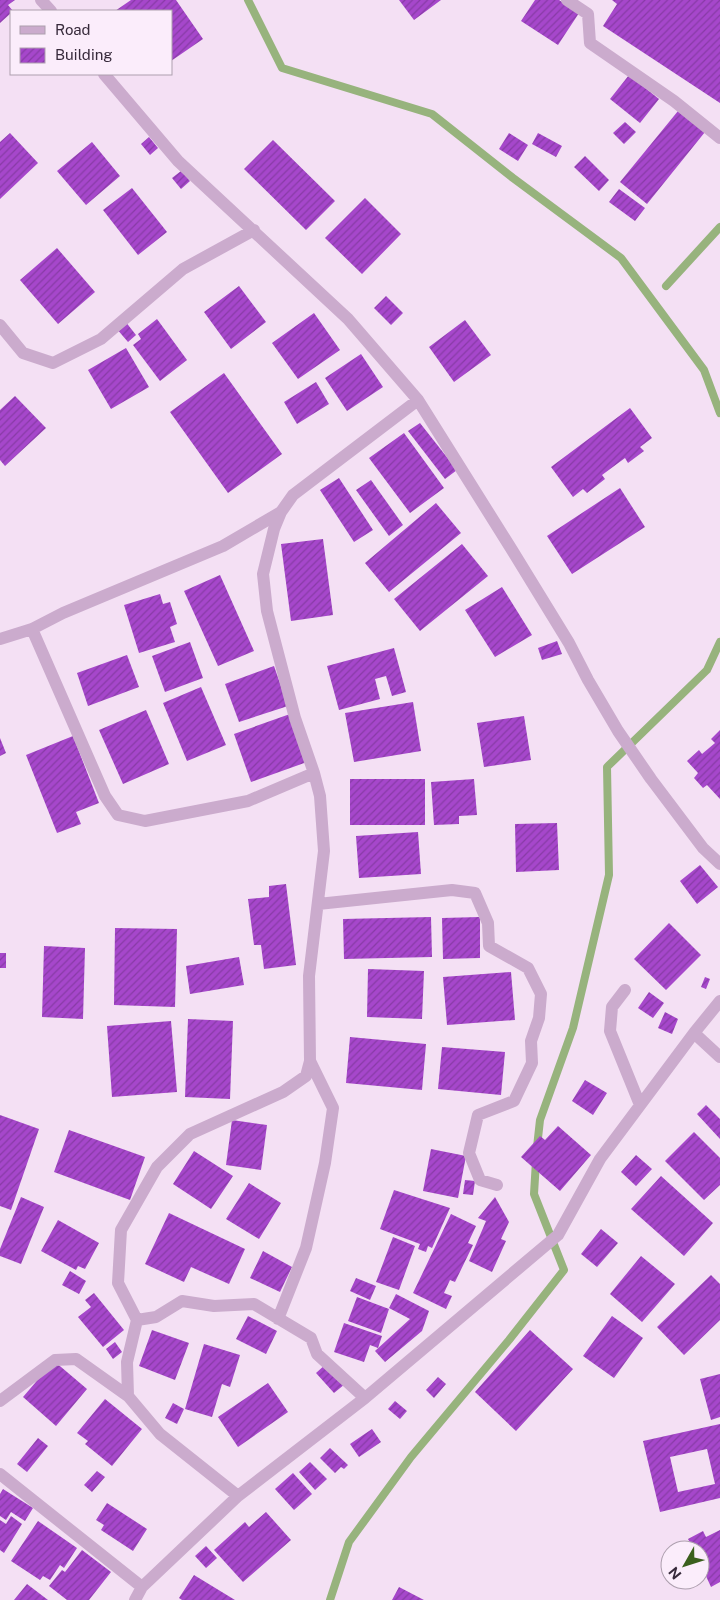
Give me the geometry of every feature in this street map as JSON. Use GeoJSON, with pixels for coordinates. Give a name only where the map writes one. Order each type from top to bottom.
{"type":"FeatureCollection","features":[{"type":"Feature","properties":{"kind":"street"},"geometry":{"type":"LineString","coordinates":[[41,0],[50,10]]}},
{"type":"Feature","properties":{"kind":"street"},"geometry":{"type":"LineString","coordinates":[[567,0],[588,14],[590,42],[674,101],[720,138]]}},
{"type":"Feature","properties":{"kind":"street"},"geometry":{"type":"LineString","coordinates":[[105,75],[178,161],[348,319],[418,400],[569,644],[618,730],[651,779],[703,848],[720,864]]}},
{"type":"Feature","properties":{"kind":"street"},"geometry":{"type":"LineString","coordinates":[[0,325],[23,353],[53,363],[101,339],[183,269],[254,230]]}},
{"type":"Feature","properties":{"kind":"street"},"geometry":{"type":"LineString","coordinates":[[128,1396],[126,1362],[137,1320],[118,1283],[121,1230],[157,1167],[190,1134],[283,1092],[306,1076],[310,1061],[309,976],[324,851],[320,796],[295,718],[267,611],[262,574],[274,529],[281,512],[293,494],[418,400]]}},
{"type":"Feature","properties":{"kind":"street"},"geometry":{"type":"LineString","coordinates":[[0,639],[32,628],[223,546],[281,512]]}},
{"type":"Feature","properties":{"kind":"street"},"geometry":{"type":"LineString","coordinates":[[32,628],[105,796],[118,815],[145,821],[248,801],[314,773]]}},
{"type":"Feature","properties":{"kind":"street"},"geometry":{"type":"LineString","coordinates":[[318,904],[452,890],[475,893],[488,923],[489,946],[528,968],[541,994],[539,1018],[530,1041],[532,1063],[514,1101],[478,1115],[469,1153],[480,1180],[497,1184]]}},
{"type":"Feature","properties":{"kind":"street"},"geometry":{"type":"LineString","coordinates":[[625,990],[612,1007],[610,1031],[640,1105]]}},
{"type":"Feature","properties":{"kind":"street"},"geometry":{"type":"LineString","coordinates":[[135,1600],[142,1587],[238,1496],[365,1398],[558,1235],[600,1159],[720,1001]]}},
{"type":"Feature","properties":{"kind":"street"},"geometry":{"type":"LineString","coordinates":[[694,1033],[720,1057]]}},
{"type":"Feature","properties":{"kind":"street"},"geometry":{"type":"LineString","coordinates":[[278,1319],[306,1248],[325,1163],[333,1108],[310,1061]]}},
{"type":"Feature","properties":{"kind":"street"},"geometry":{"type":"LineString","coordinates":[[137,1320],[156,1317],[182,1301],[214,1306],[254,1304],[311,1338],[317,1354],[365,1398]]}},
{"type":"Feature","properties":{"kind":"street"},"geometry":{"type":"LineString","coordinates":[[0,1401],[55,1360],[76,1359],[128,1396],[160,1434],[238,1496]]}},
{"type":"Feature","properties":{"kind":"street"},"geometry":{"type":"LineString","coordinates":[[0,1474],[142,1587]]}},
{"type":"Feature","properties":{"kind":"building"},"geometry":{"type":"Polygon","coordinates":[[[0,0],[15,0],[8,5],[12,10],[10,10],[10,14],[0,23],[0,0]]]}},
{"type":"Feature","properties":{"kind":"building"},"geometry":{"type":"Polygon","coordinates":[[[131,0],[176,0],[203,39],[172,60],[172,10],[116,10],[131,0]]]}},
{"type":"Feature","properties":{"kind":"building"},"geometry":{"type":"Polygon","coordinates":[[[399,0],[441,0],[414,20],[399,0]]]}},
{"type":"Feature","properties":{"kind":"building"},"geometry":{"type":"Polygon","coordinates":[[[535,0],[559,0],[579,13],[558,45],[521,21],[535,0]]]}},
{"type":"Feature","properties":{"kind":"building"},"geometry":{"type":"Polygon","coordinates":[[[612,0],[720,0],[720,103],[603,26],[617,4],[612,0]]]}},
{"type":"Feature","properties":{"kind":"building"},"geometry":{"type":"Polygon","coordinates":[[[629,75],[659,99],[640,123],[610,99],[629,75]]]}},
{"type":"Feature","properties":{"kind":"building"},"geometry":{"type":"Polygon","coordinates":[[[678,111],[705,132],[647,204],[620,182],[678,111]]]}},
{"type":"Feature","properties":{"kind":"building"},"geometry":{"type":"Polygon","coordinates":[[[625,122],[636,132],[624,144],[613,133],[625,122]]]}},
{"type":"Feature","properties":{"kind":"building"},"geometry":{"type":"Polygon","coordinates":[[[10,133],[38,163],[0,199],[0,142],[10,133]]]}},
{"type":"Feature","properties":{"kind":"building"},"geometry":{"type":"Polygon","coordinates":[[[509,133],[528,145],[518,161],[499,149],[509,133]]]}},
{"type":"Feature","properties":{"kind":"building"},"geometry":{"type":"Polygon","coordinates":[[[538,133],[562,146],[556,157],[532,144],[538,133]]]}},
{"type":"Feature","properties":{"kind":"building"},"geometry":{"type":"Polygon","coordinates":[[[149,137],[158,148],[150,155],[141,144],[149,137]]]}},
{"type":"Feature","properties":{"kind":"building"},"geometry":{"type":"Polygon","coordinates":[[[273,140],[335,201],[306,230],[244,169],[273,140]]]}},
{"type":"Feature","properties":{"kind":"building"},"geometry":{"type":"Polygon","coordinates":[[[92,142],[120,176],[86,205],[57,171],[92,142]]]}},
{"type":"Feature","properties":{"kind":"building"},"geometry":{"type":"Polygon","coordinates":[[[585,156],[609,180],[599,191],[574,167],[585,156]]]}},
{"type":"Feature","properties":{"kind":"building"},"geometry":{"type":"Polygon","coordinates":[[[181,171],[190,181],[181,189],[172,178],[181,171]]]}},
{"type":"Feature","properties":{"kind":"building"},"geometry":{"type":"Polygon","coordinates":[[[132,188],[167,232],[138,255],[103,210],[132,188]]]}},
{"type":"Feature","properties":{"kind":"building"},"geometry":{"type":"Polygon","coordinates":[[[619,189],[645,208],[635,221],[609,202],[619,189]]]}},
{"type":"Feature","properties":{"kind":"building"},"geometry":{"type":"Polygon","coordinates":[[[365,198],[401,234],[362,274],[325,238],[365,198]]]}},
{"type":"Feature","properties":{"kind":"building"},"geometry":{"type":"Polygon","coordinates":[[[57,248],[95,292],[58,324],[20,280],[57,248]]]}},
{"type":"Feature","properties":{"kind":"building"},"geometry":{"type":"Polygon","coordinates":[[[239,286],[266,322],[231,349],[204,312],[239,286]]]}},
{"type":"Feature","properties":{"kind":"building"},"geometry":{"type":"Polygon","coordinates":[[[386,296],[403,313],[391,325],[374,308],[386,296]]]}},
{"type":"Feature","properties":{"kind":"building"},"geometry":{"type":"Polygon","coordinates":[[[314,313],[340,350],[298,379],[272,343],[314,313]]]}},
{"type":"Feature","properties":{"kind":"building"},"geometry":{"type":"Polygon","coordinates":[[[157,319],[187,360],[160,381],[133,345],[141,339],[138,334],[157,319]]]}},
{"type":"Feature","properties":{"kind":"building"},"geometry":{"type":"Polygon","coordinates":[[[465,320],[491,355],[454,382],[429,347],[465,320]]]}},
{"type":"Feature","properties":{"kind":"building"},"geometry":{"type":"Polygon","coordinates":[[[125,321],[136,335],[128,342],[116,328],[125,321]]]}},
{"type":"Feature","properties":{"kind":"building"},"geometry":{"type":"Polygon","coordinates":[[[126,348],[149,387],[111,409],[88,370],[126,348]]]}},
{"type":"Feature","properties":{"kind":"building"},"geometry":{"type":"Polygon","coordinates":[[[361,354],[383,387],[347,411],[325,378],[361,354]]]}},
{"type":"Feature","properties":{"kind":"building"},"geometry":{"type":"Polygon","coordinates":[[[224,373],[282,454],[228,493],[170,412],[224,373]]]}},
{"type":"Feature","properties":{"kind":"building"},"geometry":{"type":"Polygon","coordinates":[[[316,382],[329,404],[297,424],[284,402],[316,382]]]}},
{"type":"Feature","properties":{"kind":"building"},"geometry":{"type":"Polygon","coordinates":[[[15,396],[46,428],[5,466],[0,460],[0,410],[15,396]]]}},
{"type":"Feature","properties":{"kind":"building"},"geometry":{"type":"Polygon","coordinates":[[[630,408],[652,438],[640,447],[644,451],[628,463],[625,458],[602,475],[605,479],[587,493],[583,489],[573,497],[551,467],[630,408]]]}},
{"type":"Feature","properties":{"kind":"building"},"geometry":{"type":"Polygon","coordinates":[[[420,423],[457,470],[445,479],[408,431],[420,423]]]}},
{"type":"Feature","properties":{"kind":"building"},"geometry":{"type":"Polygon","coordinates":[[[404,433],[444,488],[410,513],[369,458],[404,433]]]}},
{"type":"Feature","properties":{"kind":"building"},"geometry":{"type":"Polygon","coordinates":[[[339,478],[373,530],[354,542],[320,490],[339,478]]]}},
{"type":"Feature","properties":{"kind":"building"},"geometry":{"type":"Polygon","coordinates":[[[371,480],[403,525],[389,536],[356,490],[371,480]]]}},
{"type":"Feature","properties":{"kind":"building"},"geometry":{"type":"Polygon","coordinates":[[[620,488],[645,527],[572,574],[547,536],[620,488]]]}},
{"type":"Feature","properties":{"kind":"building"},"geometry":{"type":"Polygon","coordinates":[[[436,503],[461,533],[389,592],[365,563],[436,503]]]}},
{"type":"Feature","properties":{"kind":"building"},"geometry":{"type":"Polygon","coordinates":[[[323,539],[333,615],[291,621],[281,544],[323,539]]]}},
{"type":"Feature","properties":{"kind":"building"},"geometry":{"type":"Polygon","coordinates":[[[462,544],[488,576],[420,631],[394,599],[462,544]]]}},
{"type":"Feature","properties":{"kind":"building"},"geometry":{"type":"Polygon","coordinates":[[[220,575],[254,651],[218,666],[184,591],[220,575]]]}},
{"type":"Feature","properties":{"kind":"building"},"geometry":{"type":"Polygon","coordinates":[[[502,587],[532,635],[495,657],[465,610],[502,587]]]}},
{"type":"Feature","properties":{"kind":"building"},"geometry":{"type":"Polygon","coordinates":[[[160,594],[163,604],[170,602],[177,624],[170,627],[175,642],[139,653],[124,605],[160,594]]]}},
{"type":"Feature","properties":{"kind":"building"},"geometry":{"type":"Polygon","coordinates":[[[557,641],[562,654],[542,660],[538,648],[557,641]]]}},
{"type":"Feature","properties":{"kind":"building"},"geometry":{"type":"Polygon","coordinates":[[[190,642],[203,678],[165,692],[152,656],[190,642]]]}},
{"type":"Feature","properties":{"kind":"building"},"geometry":{"type":"Polygon","coordinates":[[[394,648],[406,692],[392,696],[386,676],[375,679],[380,699],[339,710],[327,666],[394,648]]]}},
{"type":"Feature","properties":{"kind":"building"},"geometry":{"type":"Polygon","coordinates":[[[127,655],[139,687],[88,706],[77,673],[127,655]]]}},
{"type":"Feature","properties":{"kind":"building"},"geometry":{"type":"Polygon","coordinates":[[[274,666],[288,706],[239,722],[225,684],[274,666]]]}},
{"type":"Feature","properties":{"kind":"building"},"geometry":{"type":"Polygon","coordinates":[[[201,687],[226,745],[187,761],[163,703],[201,687]]]}},
{"type":"Feature","properties":{"kind":"building"},"geometry":{"type":"Polygon","coordinates":[[[413,702],[421,751],[354,762],[345,713],[413,702]]]}},
{"type":"Feature","properties":{"kind":"building"},"geometry":{"type":"Polygon","coordinates":[[[146,710],[169,764],[123,784],[99,730],[146,710]]]}},
{"type":"Feature","properties":{"kind":"building"},"geometry":{"type":"Polygon","coordinates":[[[290,714],[307,762],[251,782],[234,734],[290,714]]]}},
{"type":"Feature","properties":{"kind":"building"},"geometry":{"type":"Polygon","coordinates":[[[524,716],[531,760],[484,767],[477,723],[524,716]]]}},
{"type":"Feature","properties":{"kind":"building"},"geometry":{"type":"Polygon","coordinates":[[[720,730],[720,799],[707,785],[703,788],[694,778],[698,773],[687,761],[699,750],[702,754],[715,743],[711,739],[720,730]]]}},
{"type":"Feature","properties":{"kind":"building"},"geometry":{"type":"Polygon","coordinates":[[[73,736],[99,803],[76,812],[81,824],[57,833],[26,755],[73,736]]]}},
{"type":"Feature","properties":{"kind":"building"},"geometry":{"type":"Polygon","coordinates":[[[0,738],[6,753],[0,756],[0,738]]]}},
{"type":"Feature","properties":{"kind":"building"},"geometry":{"type":"Polygon","coordinates":[[[350,779],[425,779],[425,825],[350,825],[350,779]]]}},
{"type":"Feature","properties":{"kind":"building"},"geometry":{"type":"Polygon","coordinates":[[[474,779],[477,815],[459,816],[459,824],[434,825],[431,782],[474,779]]]}},
{"type":"Feature","properties":{"kind":"building"},"geometry":{"type":"Polygon","coordinates":[[[557,823],[559,870],[516,872],[515,824],[557,823]]]}},
{"type":"Feature","properties":{"kind":"building"},"geometry":{"type":"Polygon","coordinates":[[[418,832],[421,874],[359,878],[356,836],[418,832]]]}},
{"type":"Feature","properties":{"kind":"building"},"geometry":{"type":"Polygon","coordinates":[[[700,865],[718,887],[697,904],[680,881],[700,865]]]}},
{"type":"Feature","properties":{"kind":"building"},"geometry":{"type":"Polygon","coordinates":[[[286,884],[296,965],[264,969],[261,945],[254,945],[248,899],[269,897],[269,886],[286,884]]]}},
{"type":"Feature","properties":{"kind":"building"},"geometry":{"type":"Polygon","coordinates":[[[431,917],[432,957],[344,959],[343,919],[431,917]]]}},
{"type":"Feature","properties":{"kind":"building"},"geometry":{"type":"Polygon","coordinates":[[[480,917],[480,958],[443,959],[442,918],[480,917]]]}},
{"type":"Feature","properties":{"kind":"building"},"geometry":{"type":"Polygon","coordinates":[[[669,923],[701,955],[666,990],[634,959],[669,923]]]}},
{"type":"Feature","properties":{"kind":"building"},"geometry":{"type":"Polygon","coordinates":[[[115,928],[177,929],[175,1007],[114,1005],[115,928]]]}},
{"type":"Feature","properties":{"kind":"building"},"geometry":{"type":"Polygon","coordinates":[[[44,946],[85,948],[83,1019],[42,1017],[44,946]]]}},
{"type":"Feature","properties":{"kind":"building"},"geometry":{"type":"Polygon","coordinates":[[[0,953],[6,953],[6,968],[0,968],[0,953]]]}},
{"type":"Feature","properties":{"kind":"building"},"geometry":{"type":"Polygon","coordinates":[[[239,957],[244,985],[190,994],[186,966],[239,957]]]}},
{"type":"Feature","properties":{"kind":"building"},"geometry":{"type":"Polygon","coordinates":[[[368,969],[424,971],[422,1019],[367,1017],[368,969]]]}},
{"type":"Feature","properties":{"kind":"building"},"geometry":{"type":"Polygon","coordinates":[[[511,972],[515,1020],[447,1025],[443,977],[511,972]]]}},
{"type":"Feature","properties":{"kind":"building"},"geometry":{"type":"Polygon","coordinates":[[[705,977],[710,979],[706,989],[701,987],[705,977]]]}},
{"type":"Feature","properties":{"kind":"building"},"geometry":{"type":"Polygon","coordinates":[[[649,992],[664,1003],[653,1018],[638,1008],[649,992]]]}},
{"type":"Feature","properties":{"kind":"building"},"geometry":{"type":"Polygon","coordinates":[[[665,1012],[678,1019],[672,1034],[658,1028],[665,1012]]]}},
{"type":"Feature","properties":{"kind":"building"},"geometry":{"type":"Polygon","coordinates":[[[188,1019],[233,1021],[230,1099],[185,1097],[188,1019]]]}},
{"type":"Feature","properties":{"kind":"building"},"geometry":{"type":"Polygon","coordinates":[[[171,1021],[177,1092],[112,1097],[107,1026],[171,1021]]]}},
{"type":"Feature","properties":{"kind":"building"},"geometry":{"type":"Polygon","coordinates":[[[350,1037],[426,1044],[422,1090],[346,1083],[350,1037]]]}},
{"type":"Feature","properties":{"kind":"building"},"geometry":{"type":"Polygon","coordinates":[[[442,1047],[505,1052],[501,1095],[438,1089],[442,1047]]]}},
{"type":"Feature","properties":{"kind":"building"},"geometry":{"type":"Polygon","coordinates":[[[585,1080],[607,1093],[593,1115],[572,1101],[585,1080]]]}},
{"type":"Feature","properties":{"kind":"building"},"geometry":{"type":"Polygon","coordinates":[[[706,1105],[720,1119],[720,1139],[697,1114],[706,1105]]]}},
{"type":"Feature","properties":{"kind":"building"},"geometry":{"type":"Polygon","coordinates":[[[0,1115],[39,1129],[11,1210],[0,1206],[0,1115]]]}},
{"type":"Feature","properties":{"kind":"building"},"geometry":{"type":"Polygon","coordinates":[[[232,1120],[267,1125],[261,1170],[226,1165],[232,1120]]]}},
{"type":"Feature","properties":{"kind":"building"},"geometry":{"type":"Polygon","coordinates":[[[558,1126],[591,1155],[560,1191],[521,1157],[540,1136],[545,1140],[558,1126]]]}},
{"type":"Feature","properties":{"kind":"building"},"geometry":{"type":"Polygon","coordinates":[[[69,1130],[145,1157],[130,1200],[54,1172],[69,1130]]]}},
{"type":"Feature","properties":{"kind":"building"},"geometry":{"type":"Polygon","coordinates":[[[694,1132],[720,1158],[720,1185],[704,1200],[665,1161],[694,1132]]]}},
{"type":"Feature","properties":{"kind":"building"},"geometry":{"type":"Polygon","coordinates":[[[431,1149],[466,1156],[458,1198],[423,1191],[431,1149]]]}},
{"type":"Feature","properties":{"kind":"building"},"geometry":{"type":"Polygon","coordinates":[[[194,1151],[233,1176],[211,1209],[173,1184],[194,1151]]]}},
{"type":"Feature","properties":{"kind":"building"},"geometry":{"type":"Polygon","coordinates":[[[636,1155],[652,1169],[636,1186],[621,1172],[636,1155]]]}},
{"type":"Feature","properties":{"kind":"building"},"geometry":{"type":"Polygon","coordinates":[[[661,1176],[713,1223],[684,1256],[631,1209],[661,1176]]]}},
{"type":"Feature","properties":{"kind":"building"},"geometry":{"type":"Polygon","coordinates":[[[465,1180],[475,1181],[473,1195],[463,1194],[465,1180]]]}},
{"type":"Feature","properties":{"kind":"building"},"geometry":{"type":"Polygon","coordinates":[[[249,1183],[281,1203],[259,1239],[226,1219],[249,1183]]]}},
{"type":"Feature","properties":{"kind":"building"},"geometry":{"type":"Polygon","coordinates":[[[394,1190],[450,1208],[432,1248],[428,1246],[426,1252],[418,1249],[420,1244],[380,1229],[394,1190]]]}},
{"type":"Feature","properties":{"kind":"building"},"geometry":{"type":"Polygon","coordinates":[[[21,1197],[44,1207],[21,1264],[0,1256],[0,1249],[21,1197]]]}},
{"type":"Feature","properties":{"kind":"building"},"geometry":{"type":"Polygon","coordinates":[[[495,1197],[509,1222],[501,1239],[506,1241],[492,1272],[469,1261],[486,1221],[478,1218],[495,1197]]]}},
{"type":"Feature","properties":{"kind":"building"},"geometry":{"type":"Polygon","coordinates":[[[169,1213],[245,1249],[229,1284],[191,1267],[184,1282],[145,1264],[169,1213]]]}},
{"type":"Feature","properties":{"kind":"building"},"geometry":{"type":"Polygon","coordinates":[[[451,1214],[476,1226],[468,1243],[473,1245],[455,1282],[450,1280],[444,1293],[452,1296],[446,1309],[413,1293],[451,1214]]]}},
{"type":"Feature","properties":{"kind":"building"},"geometry":{"type":"Polygon","coordinates":[[[58,1220],[99,1243],[85,1269],[78,1266],[76,1270],[41,1251],[58,1220]]]}},
{"type":"Feature","properties":{"kind":"building"},"geometry":{"type":"Polygon","coordinates":[[[601,1229],[618,1243],[597,1267],[581,1254],[601,1229]]]}},
{"type":"Feature","properties":{"kind":"building"},"geometry":{"type":"Polygon","coordinates":[[[393,1237],[415,1246],[399,1290],[376,1282],[393,1237]]]}},
{"type":"Feature","properties":{"kind":"building"},"geometry":{"type":"Polygon","coordinates":[[[263,1251],[292,1267],[280,1292],[250,1278],[263,1251]]]}},
{"type":"Feature","properties":{"kind":"building"},"geometry":{"type":"Polygon","coordinates":[[[641,1256],[675,1284],[642,1322],[610,1294],[641,1256]]]}},
{"type":"Feature","properties":{"kind":"building"},"geometry":{"type":"Polygon","coordinates":[[[70,1271],[86,1281],[79,1294],[62,1285],[70,1271]]]}},
{"type":"Feature","properties":{"kind":"building"},"geometry":{"type":"Polygon","coordinates":[[[711,1275],[720,1284],[720,1320],[684,1355],[657,1327],[711,1275]]]}},
{"type":"Feature","properties":{"kind":"building"},"geometry":{"type":"Polygon","coordinates":[[[356,1278],[376,1286],[370,1300],[350,1291],[356,1278]]]}},
{"type":"Feature","properties":{"kind":"building"},"geometry":{"type":"Polygon","coordinates":[[[94,1293],[124,1330],[103,1347],[78,1317],[91,1307],[85,1300],[94,1293]]]}},
{"type":"Feature","properties":{"kind":"building"},"geometry":{"type":"Polygon","coordinates":[[[396,1294],[429,1311],[422,1331],[385,1362],[375,1351],[410,1319],[389,1308],[396,1294]]]}},
{"type":"Feature","properties":{"kind":"building"},"geometry":{"type":"Polygon","coordinates":[[[357,1297],[389,1309],[381,1333],[348,1321],[357,1297]]]}},
{"type":"Feature","properties":{"kind":"building"},"geometry":{"type":"Polygon","coordinates":[[[248,1316],[277,1331],[266,1354],[236,1339],[248,1316]]]}},
{"type":"Feature","properties":{"kind":"building"},"geometry":{"type":"Polygon","coordinates":[[[612,1316],[643,1338],[614,1378],[583,1356],[612,1316]]]}},
{"type":"Feature","properties":{"kind":"building"},"geometry":{"type":"Polygon","coordinates":[[[344,1323],[382,1336],[378,1348],[370,1345],[364,1362],[334,1352],[344,1323]]]}},
{"type":"Feature","properties":{"kind":"building"},"geometry":{"type":"Polygon","coordinates":[[[152,1330],[189,1343],[175,1380],[139,1366],[152,1330]]]}},
{"type":"Feature","properties":{"kind":"building"},"geometry":{"type":"Polygon","coordinates":[[[530,1330],[573,1369],[516,1431],[475,1392],[530,1330]]]}},
{"type":"Feature","properties":{"kind":"building"},"geometry":{"type":"Polygon","coordinates":[[[115,1342],[122,1352],[113,1359],[106,1349],[115,1342]]]}},
{"type":"Feature","properties":{"kind":"building"},"geometry":{"type":"Polygon","coordinates":[[[204,1344],[240,1355],[230,1387],[222,1384],[212,1417],[185,1409],[204,1344]]]}},
{"type":"Feature","properties":{"kind":"building"},"geometry":{"type":"Polygon","coordinates":[[[54,1361],[87,1389],[56,1426],[23,1397],[54,1361]]]}},
{"type":"Feature","properties":{"kind":"building"},"geometry":{"type":"Polygon","coordinates":[[[326,1364],[345,1384],[334,1393],[316,1373],[326,1364]]]}},
{"type":"Feature","properties":{"kind":"building"},"geometry":{"type":"Polygon","coordinates":[[[720,1374],[720,1417],[711,1420],[700,1379],[720,1374]]]}},
{"type":"Feature","properties":{"kind":"building"},"geometry":{"type":"Polygon","coordinates":[[[438,1377],[446,1384],[434,1398],[426,1390],[438,1377]]]}},
{"type":"Feature","properties":{"kind":"building"},"geometry":{"type":"Polygon","coordinates":[[[268,1383],[288,1412],[238,1447],[218,1417],[268,1383]]]}},
{"type":"Feature","properties":{"kind":"building"},"geometry":{"type":"Polygon","coordinates":[[[105,1399],[142,1429],[112,1466],[85,1444],[88,1441],[77,1433],[105,1399]]]}},
{"type":"Feature","properties":{"kind":"building"},"geometry":{"type":"Polygon","coordinates":[[[395,1401],[407,1411],[400,1419],[388,1409],[395,1401]]]}},
{"type":"Feature","properties":{"kind":"building"},"geometry":{"type":"Polygon","coordinates":[[[173,1403],[184,1409],[177,1424],[165,1418],[173,1403]]]}},
{"type":"Feature","properties":{"kind":"building"},"geometry":{"type":"Polygon","coordinates":[[[720,1424],[720,1498],[660,1512],[643,1441],[720,1424]],[[707,1449],[670,1457],[678,1492],[715,1484],[707,1449]]]}},
{"type":"Feature","properties":{"kind":"building"},"geometry":{"type":"Polygon","coordinates":[[[372,1429],[381,1442],[359,1457],[350,1444],[372,1429]]]}},
{"type":"Feature","properties":{"kind":"building"},"geometry":{"type":"Polygon","coordinates":[[[38,1438],[48,1446],[27,1472],[17,1464],[38,1438]]]}},
{"type":"Feature","properties":{"kind":"building"},"geometry":{"type":"Polygon","coordinates":[[[330,1448],[348,1465],[344,1469],[341,1467],[335,1473],[320,1458],[330,1448]]]}},
{"type":"Feature","properties":{"kind":"building"},"geometry":{"type":"Polygon","coordinates":[[[310,1462],[327,1479],[315,1490],[299,1472],[310,1462]]]}},
{"type":"Feature","properties":{"kind":"building"},"geometry":{"type":"Polygon","coordinates":[[[97,1471],[105,1477],[92,1492],[84,1485],[97,1471]]]}},
{"type":"Feature","properties":{"kind":"building"},"geometry":{"type":"Polygon","coordinates":[[[293,1473],[312,1494],[294,1510],[275,1489],[293,1473]]]}},
{"type":"Feature","properties":{"kind":"building"},"geometry":{"type":"Polygon","coordinates":[[[3,1489],[33,1508],[25,1521],[11,1512],[6,1520],[0,1516],[0,1494],[3,1489]]]}},
{"type":"Feature","properties":{"kind":"building"},"geometry":{"type":"Polygon","coordinates":[[[107,1503],[147,1529],[133,1551],[101,1530],[104,1525],[96,1520],[107,1503]]]}},
{"type":"Feature","properties":{"kind":"building"},"geometry":{"type":"Polygon","coordinates":[[[266,1512],[291,1540],[243,1582],[214,1550],[245,1522],[249,1527],[266,1512]]]}},
{"type":"Feature","properties":{"kind":"building"},"geometry":{"type":"Polygon","coordinates":[[[11,1516],[22,1524],[4,1553],[0,1550],[0,1520],[6,1524],[11,1516]]]}},
{"type":"Feature","properties":{"kind":"building"},"geometry":{"type":"Polygon","coordinates":[[[38,1521],[77,1548],[64,1568],[60,1565],[50,1580],[43,1576],[40,1580],[11,1561],[38,1521]]]}},
{"type":"Feature","properties":{"kind":"building"},"geometry":{"type":"Polygon","coordinates":[[[720,1530],[720,1582],[711,1587],[710,1540],[688,1539],[703,1531],[706,1537],[720,1530]]]}},
{"type":"Feature","properties":{"kind":"building"},"geometry":{"type":"Polygon","coordinates":[[[206,1546],[217,1558],[206,1568],[195,1556],[206,1546]]]}},
{"type":"Feature","properties":{"kind":"building"},"geometry":{"type":"Polygon","coordinates":[[[82,1550],[111,1572],[89,1600],[67,1600],[49,1586],[62,1570],[65,1572],[82,1550]]]}},
{"type":"Feature","properties":{"kind":"building"},"geometry":{"type":"Polygon","coordinates":[[[194,1575],[235,1600],[182,1600],[179,1598],[194,1575]]]}},
{"type":"Feature","properties":{"kind":"building"},"geometry":{"type":"Polygon","coordinates":[[[27,1584],[48,1600],[14,1600],[27,1584]]]}},
{"type":"Feature","properties":{"kind":"building"},"geometry":{"type":"Polygon","coordinates":[[[399,1587],[424,1600],[392,1600],[399,1587]]]}},
{"type":"Feature","properties":{"kind":"waterway"},"geometry":{"type":"LineString","coordinates":[[248,0],[282,68],[432,114],[513,178],[621,258],[704,370],[720,413]]}},
{"type":"Feature","properties":{"kind":"waterway"},"geometry":{"type":"LineString","coordinates":[[666,286],[720,227]]}},
{"type":"Feature","properties":{"kind":"waterway"},"geometry":{"type":"LineString","coordinates":[[537,1147],[540,1120],[573,1028],[609,875],[607,767],[707,670],[720,642]]}},
{"type":"Feature","properties":{"kind":"waterway"},"geometry":{"type":"LineString","coordinates":[[330,1600],[349,1542],[411,1457],[509,1340],[564,1270],[534,1194],[536,1161]]}}]}
